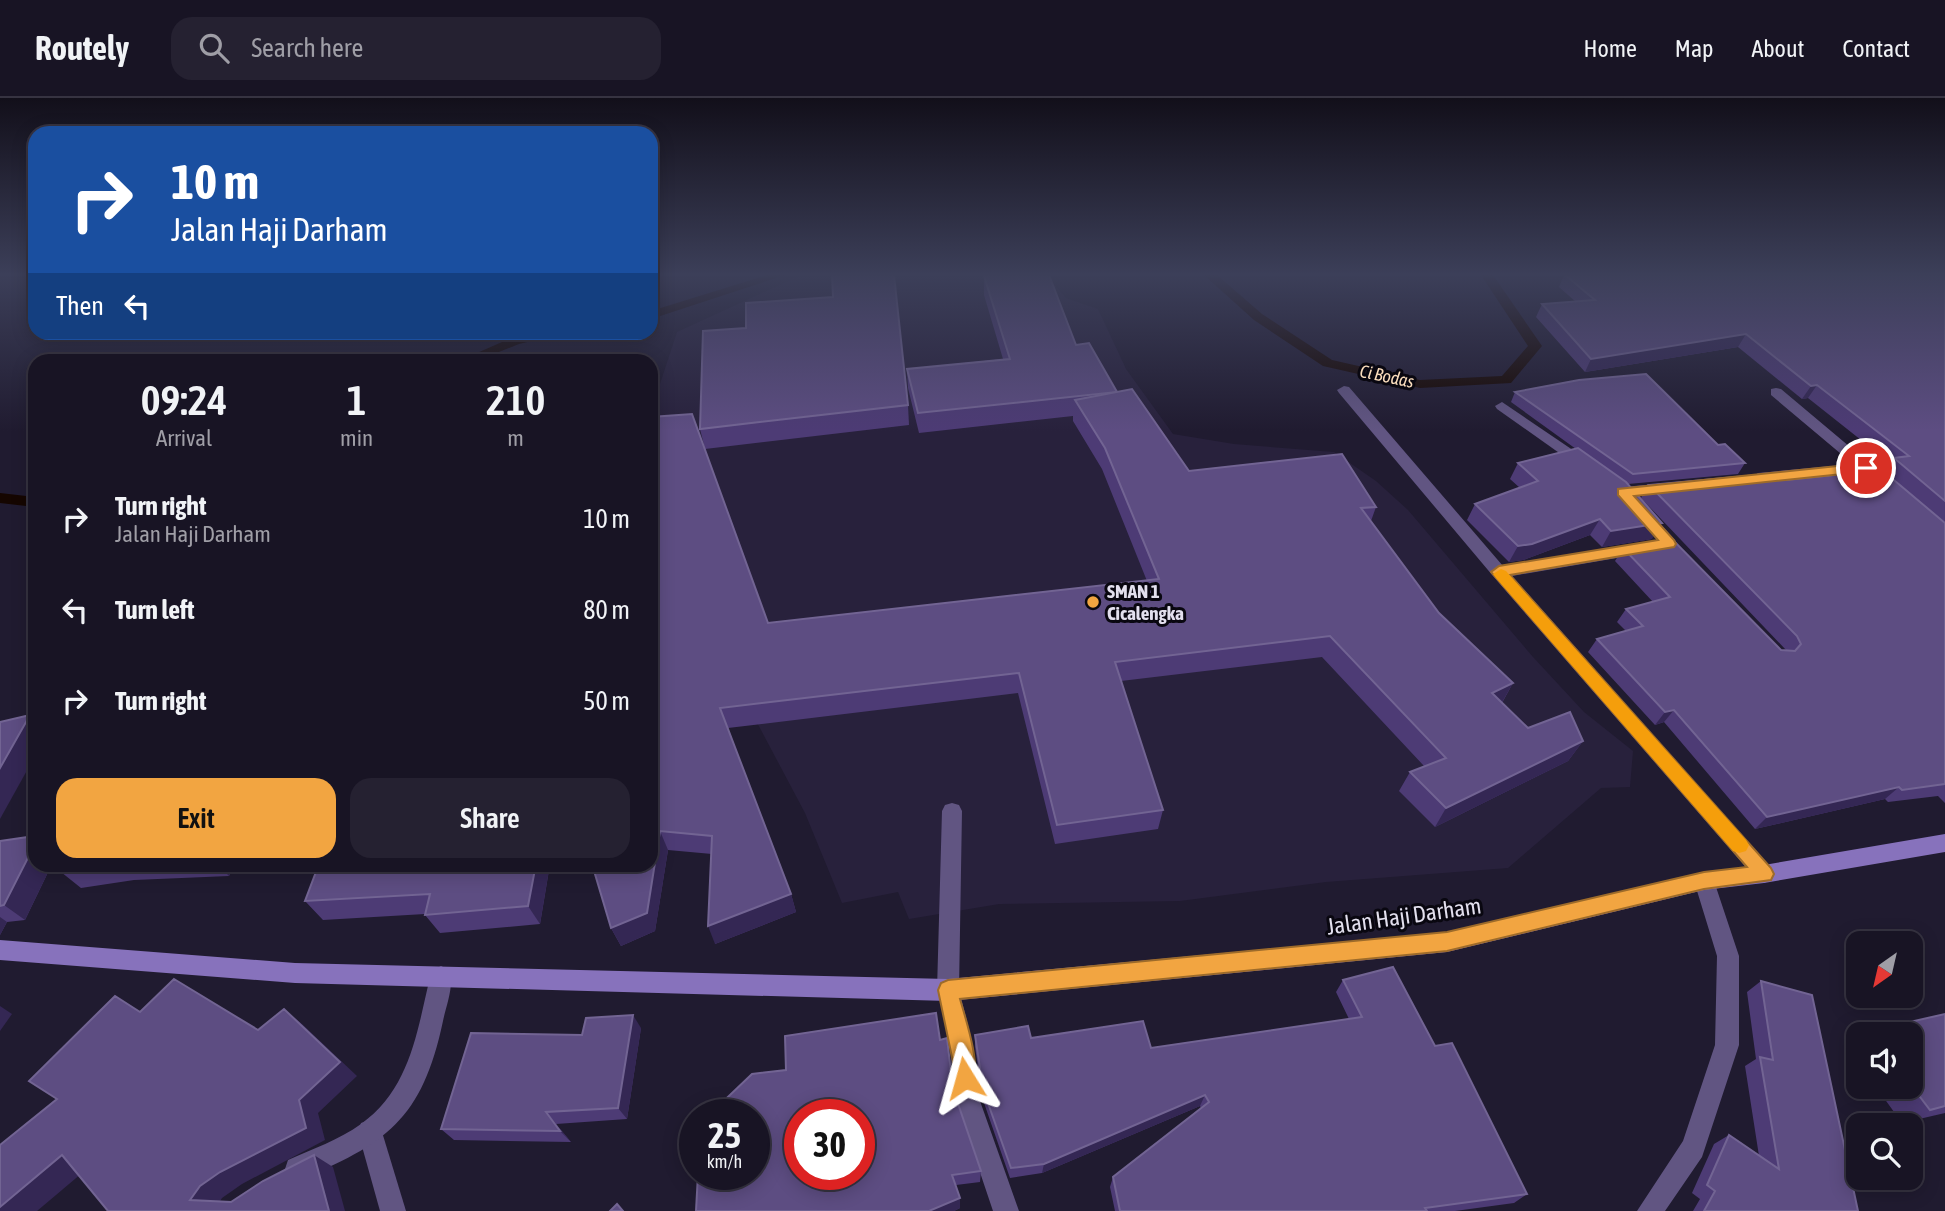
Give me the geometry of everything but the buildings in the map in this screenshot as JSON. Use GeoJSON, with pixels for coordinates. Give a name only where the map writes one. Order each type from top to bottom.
{"type":"FeatureCollection","features":[{"type":"Feature","properties":{"kind":"street"},"geometry":{"type":"LineString","coordinates":[[1343,390],[1765,874]]}},
{"type":"Feature","properties":{"kind":"street"},"geometry":{"type":"LineString","coordinates":[[1776,392],[1886,484]]}},
{"type":"Feature","properties":{"kind":"street"},"geometry":{"type":"LineString","coordinates":[[1499,572],[1674,548],[1612,484],[1502,406]]}},
{"type":"Feature","properties":{"kind":"street"},"geometry":{"type":"LineString","coordinates":[[1746,480],[1866,468]]}},
{"type":"Feature","properties":{"kind":"street"},"geometry":{"type":"LineString","coordinates":[[1612,484],[1678,486]]}},
{"type":"Feature","properties":{"kind":"street"},"geometry":{"type":"LineString","coordinates":[[952,811],[948,990],[959,1033],[968,1101],[1006,1211]]}},
{"type":"Feature","properties":{"kind":"street","name":"Jalan Haji Darham"},"geometry":{"type":"LineString","coordinates":[[0,950],[295,973],[948,990],[1447,942],[1704,881],[1765,874],[1945,842]]}},
{"type":"Feature","properties":{"kind":"street"},"geometry":{"type":"LineString","coordinates":[[1650,1211],[1693,1148],[1727,1045],[1728,956],[1704,881]]}},
{"type":"Feature","properties":{"kind":"street"},"geometry":{"type":"LineString","coordinates":[[273,1181],[370,1132],[399,1105],[418,1075],[441,977]]}},
{"type":"Feature","properties":{"kind":"street"},"geometry":{"type":"LineString","coordinates":[[370,1132],[393,1211]]}},
{"type":"Feature","properties":{"kind":"shaded area","name":"SMAN 1 Cicalengka"},"geometry":{"type":"Polygon","coordinates":[[[688,327],[1106,327],[1126,369],[1173,434],[1234,444],[1334,452],[1376,481],[1408,510],[1533,657],[1584,712],[1633,751],[1630,787],[1601,788],[1508,868],[1326,882],[1180,901],[999,904],[909,919],[898,892],[842,903],[805,813],[709,632],[658,442],[659,387],[677,332],[688,327]]]}},
{"type":"Feature","properties":{"kind":"waterway","name":"Ci Bodas"},"geometry":{"type":"LineString","coordinates":[[1273,327],[1328,363],[1420,384],[1506,380],[1535,346],[1522,327]]}},
{"type":"Feature","properties":{"kind":"waterway","name":"Ci Bodas"},"geometry":{"type":"LineString","coordinates":[[483,354],[521,340]]}},
{"type":"Feature","properties":{"kind":"waterway","name":"Ci Bodas"},"geometry":{"type":"LineString","coordinates":[[0,498],[28,501]]}},
{"type":"Feature","properties":{"kind":"slow traffic"},"geometry":{"type":"LineString","coordinates":[[1501,574],[1739,845]]}},
{"type":"Feature","properties":{"kind":"place","name":"SMAN 1 Cicalengka"},"geometry":{"type":"Point","coordinates":[1093,602]}},
{"type":"Feature","properties":{"kind":"route"},"geometry":{"type":"LineString","coordinates":[[965,1078],[959,1033],[948,990],[1447,942],[1704,881],[1765,874],[1499,572],[1669,544],[1623,492],[1866,468]]}}]}
